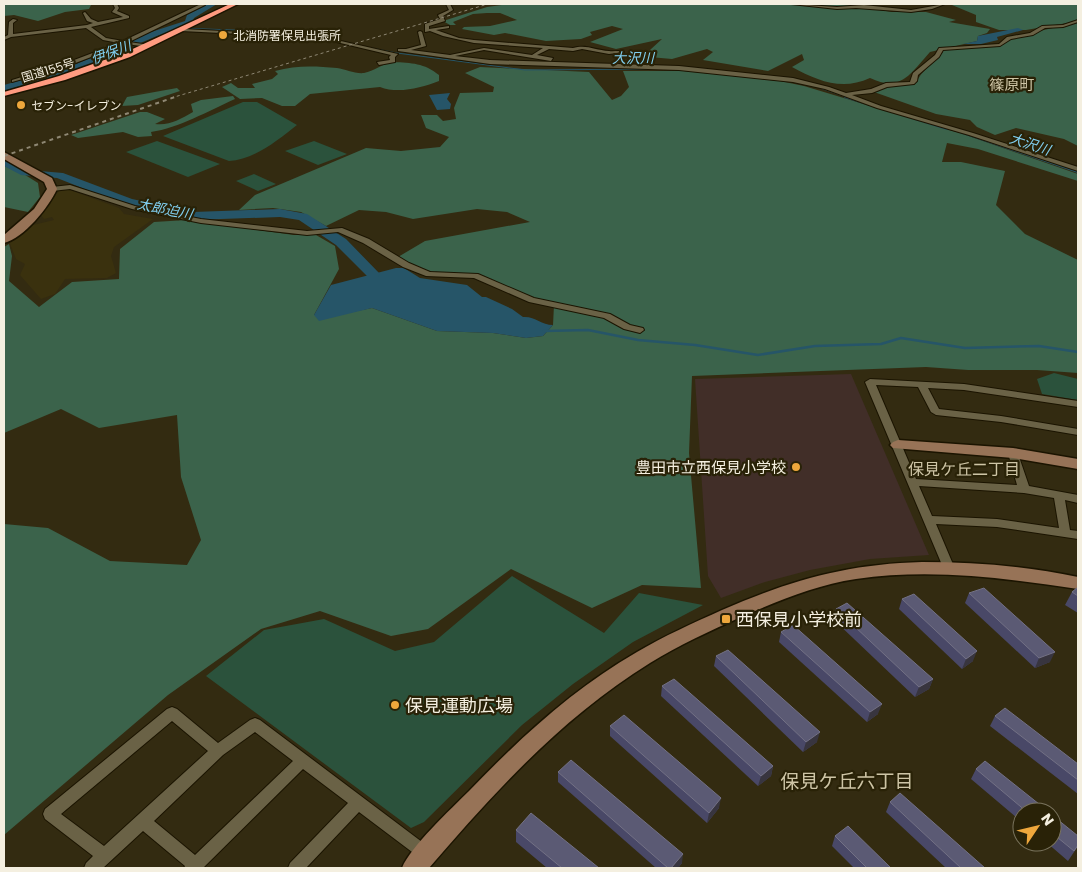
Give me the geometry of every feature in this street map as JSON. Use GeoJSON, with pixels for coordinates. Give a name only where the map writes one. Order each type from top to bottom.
{"type":"FeatureCollection","features":[{"type":"Feature","properties":{"kind":"highway","name":"国道155号"},"geometry":{"type":"LineString","coordinates":[[4,94],[66,77],[148,46],[234,4]]}},
{"type":"Feature","properties":{"kind":"street"},"geometry":{"type":"LineString","coordinates":[[429,30],[427,25],[443,20],[440,16],[450,11],[448,4]]}},
{"type":"Feature","properties":{"kind":"street"},"geometry":{"type":"LineString","coordinates":[[793,4],[817,7],[858,7],[913,11],[932,10],[943,4]]}},
{"type":"Feature","properties":{"kind":"street"},"geometry":{"type":"LineString","coordinates":[[858,7],[877,4]]}},
{"type":"Feature","properties":{"kind":"street"},"geometry":{"type":"LineString","coordinates":[[4,39],[10,36],[86,26],[127,17],[114,10],[117,8],[115,5]]}},
{"type":"Feature","properties":{"kind":"street"},"geometry":{"type":"LineString","coordinates":[[14,81],[70,65],[174,21],[203,5]]}},
{"type":"Feature","properties":{"kind":"street"},"geometry":{"type":"LineString","coordinates":[[85,13],[89,20],[96,23]]}},
{"type":"Feature","properties":{"kind":"street"},"geometry":{"type":"LineString","coordinates":[[10,36],[11,23],[15,20]]}},
{"type":"Feature","properties":{"kind":"street"},"geometry":{"type":"LineString","coordinates":[[847,94],[872,91],[886,85],[912,83],[915,74],[937,56],[941,49],[1000,45],[1009,38],[1031,34],[1044,27],[1063,26],[1078,21]]}},
{"type":"Feature","properties":{"kind":"street"},"geometry":{"type":"LineString","coordinates":[[86,26],[105,40],[148,46]]}},
{"type":"Feature","properties":{"kind":"street"},"geometry":{"type":"LineString","coordinates":[[386,52],[424,46],[418,31],[447,27]]}},
{"type":"Feature","properties":{"kind":"street"},"geometry":{"type":"LineString","coordinates":[[186,28],[318,36],[394,54],[393,61],[379,63]]}},
{"type":"Feature","properties":{"kind":"street"},"geometry":{"type":"LineString","coordinates":[[429,30],[463,40],[574,50],[582,47],[612,53],[622,52]]}},
{"type":"Feature","properties":{"kind":"street"},"geometry":{"type":"LineString","coordinates":[[533,56],[548,47]]}},
{"type":"Feature","properties":{"kind":"street"},"geometry":{"type":"LineString","coordinates":[[446,57],[481,49],[589,66]]}},
{"type":"Feature","properties":{"kind":"street"},"geometry":{"type":"LineString","coordinates":[[397,50],[512,64],[679,68],[784,79],[813,84],[1078,169]]}},
{"type":"Feature","properties":{"kind":"street"},"geometry":{"type":"LineString","coordinates":[[600,66],[610,59],[612,53]]}},
{"type":"Feature","properties":{"kind":"street"},"geometry":{"type":"LineString","coordinates":[[4,155],[48,180],[52,189]]}},
{"type":"Feature","properties":{"kind":"street"},"geometry":{"type":"LineString","coordinates":[[4,240],[35,213],[52,189],[70,187],[134,208],[176,217],[312,234],[330,230],[350,234],[383,250],[406,265],[429,274],[475,276],[532,300],[606,316],[627,327],[640,330]]}},
{"type":"Feature","properties":{"kind":"street"},"geometry":{"type":"LineString","coordinates":[[949,570],[870,382],[964,387],[1078,404]]}},
{"type":"Feature","properties":{"kind":"street"},"geometry":{"type":"LineString","coordinates":[[921,384],[936,412],[1001,419],[1078,432]]}},
{"type":"Feature","properties":{"kind":"street"},"geometry":{"type":"LineString","coordinates":[[898,445],[1013,454],[1078,464]]}},
{"type":"Feature","properties":{"kind":"street"},"geometry":{"type":"LineString","coordinates":[[1013,454],[1024,489]]}},
{"type":"Feature","properties":{"kind":"street"},"geometry":{"type":"LineString","coordinates":[[912,482],[1024,489],[1078,499]]}},
{"type":"Feature","properties":{"kind":"street"},"geometry":{"type":"LineString","coordinates":[[1059,496],[1066,532]]}},
{"type":"Feature","properties":{"kind":"street"},"geometry":{"type":"LineString","coordinates":[[928,520],[997,523],[1078,535]]}},
{"type":"Feature","properties":{"kind":"street"},"geometry":{"type":"LineString","coordinates":[[92,868],[144,822],[218,751],[255,724],[359,802],[420,861],[512,763],[570,709],[642,658],[707,624],[774,596],[816,582],[871,571],[949,570],[1032,576],[1078,583]]}},
{"type":"Feature","properties":{"kind":"street"},"geometry":{"type":"LineString","coordinates":[[105,856],[50,814],[172,713],[218,751]]}},
{"type":"Feature","properties":{"kind":"street"},"geometry":{"type":"LineString","coordinates":[[144,822],[194,867],[302,761]]}},
{"type":"Feature","properties":{"kind":"street"},"geometry":{"type":"LineString","coordinates":[[296,868],[359,802]]}},
{"type":"Feature","properties":{"kind":"shaded area"},"geometry":{"type":"Polygon","coordinates":[[[67,189],[119,208],[124,214],[153,219],[114,247],[111,256],[116,273],[107,278],[65,279],[55,294],[41,299],[20,275],[25,264],[16,259],[9,241],[29,226],[54,220],[52,217],[44,219],[40,214],[59,191],[67,189]]]}},
{"type":"Feature","properties":{"kind":"shaded area","name":"豊田市立西保見小学校"},"geometry":{"type":"Polygon","coordinates":[[[851,374],[929,555],[870,559],[810,570],[765,582],[721,598],[708,576],[695,379],[851,374]]]}},
{"type":"Feature","properties":{"kind":"green space"},"geometry":{"type":"Polygon","coordinates":[[[4,4],[97,4],[91,5],[89,9],[65,12],[38,21],[14,15],[4,16],[4,4]]]}},
{"type":"Feature","properties":{"kind":"green space"},"geometry":{"type":"Polygon","coordinates":[[[509,4],[875,4],[855,6],[892,12],[926,12],[956,20],[949,22],[990,29],[987,33],[978,36],[977,41],[930,52],[911,73],[898,82],[881,82],[870,78],[850,84],[840,84],[821,80],[792,67],[804,60],[802,54],[768,71],[703,60],[713,52],[707,49],[672,59],[638,56],[650,50],[662,39],[616,49],[590,42],[623,29],[612,26],[590,32],[592,35],[581,39],[546,41],[505,33],[494,35],[462,29],[464,27],[490,26],[517,20],[500,13],[473,14],[453,22],[456,25],[450,25],[443,21],[487,7],[509,4]]]}},
{"type":"Feature","properties":{"kind":"green space"},"geometry":{"type":"Polygon","coordinates":[[[1078,4],[1078,19],[1073,22],[1026,30],[999,30],[976,22],[976,15],[952,5],[1078,4]]]}},
{"type":"Feature","properties":{"kind":"green space"},"geometry":{"type":"Polygon","coordinates":[[[1078,22],[1078,146],[1064,139],[1016,128],[995,135],[977,127],[970,120],[936,114],[874,92],[887,86],[916,83],[921,74],[940,56],[943,52],[941,50],[1001,46],[1010,38],[1078,22]]]}},
{"type":"Feature","properties":{"kind":"green space"},"geometry":{"type":"Polygon","coordinates":[[[393,62],[412,63],[428,68],[439,75],[439,81],[417,88],[402,90],[380,87],[310,94],[295,106],[282,106],[262,98],[240,99],[222,87],[231,83],[238,88],[255,88],[252,84],[272,79],[278,74],[275,71],[290,68],[306,66],[329,67],[364,73],[393,62]]]}},
{"type":"Feature","properties":{"kind":"green space"},"geometry":{"type":"Polygon","coordinates":[[[480,67],[589,72],[612,100],[621,96],[629,87],[623,71],[684,71],[780,81],[804,86],[963,134],[1078,174],[1078,181],[978,149],[947,143],[942,162],[961,162],[1005,171],[996,205],[1025,234],[1078,260],[1078,373],[926,367],[692,376],[689,453],[701,588],[642,585],[592,608],[511,569],[428,629],[391,636],[320,611],[261,629],[168,695],[4,835],[4,524],[48,528],[110,561],[187,565],[201,540],[181,477],[177,415],[99,428],[61,409],[4,433],[4,247],[9,244],[12,256],[9,281],[39,307],[72,282],[119,279],[120,249],[154,222],[186,220],[294,235],[316,235],[335,246],[339,269],[314,315],[347,313],[372,308],[437,331],[493,333],[526,338],[543,336],[553,325],[554,305],[532,300],[476,274],[445,274],[425,270],[398,257],[425,241],[530,222],[507,212],[477,209],[413,219],[386,212],[359,210],[326,226],[301,212],[273,208],[239,210],[255,195],[366,148],[401,151],[440,147],[449,137],[426,128],[421,115],[437,115],[443,121],[456,119],[454,108],[460,93],[493,92],[494,87],[465,73],[480,67]]]}},
{"type":"Feature","properties":{"kind":"green space"},"geometry":{"type":"Polygon","coordinates":[[[177,88],[180,91],[138,105],[122,106],[127,97],[177,88]]]}},
{"type":"Feature","properties":{"kind":"green space"},"geometry":{"type":"Polygon","coordinates":[[[233,96],[235,99],[193,118],[172,127],[151,132],[152,136],[138,137],[123,132],[78,138],[71,135],[140,112],[147,112],[165,119],[155,124],[170,123],[193,112],[191,104],[201,100],[233,96]]]}},
{"type":"Feature","properties":{"kind":"green space"},"geometry":{"type":"Polygon","coordinates":[[[243,102],[257,102],[297,125],[274,143],[256,153],[238,160],[229,161],[163,136],[243,102]]]}},
{"type":"Feature","properties":{"kind":"green space"},"geometry":{"type":"Polygon","coordinates":[[[157,141],[220,164],[188,177],[126,152],[157,141]]]}},
{"type":"Feature","properties":{"kind":"green space"},"geometry":{"type":"Polygon","coordinates":[[[314,141],[347,154],[318,165],[285,151],[314,141]]]}},
{"type":"Feature","properties":{"kind":"green space"},"geometry":{"type":"Polygon","coordinates":[[[4,166],[22,173],[38,183],[40,197],[28,212],[4,207],[4,166]]]}},
{"type":"Feature","properties":{"kind":"green space"},"geometry":{"type":"Polygon","coordinates":[[[254,174],[276,184],[258,191],[236,181],[254,174]]]}},
{"type":"Feature","properties":{"kind":"green space"},"geometry":{"type":"Polygon","coordinates":[[[1054,373],[1078,379],[1078,400],[1042,394],[1037,379],[1054,373]]]}},
{"type":"Feature","properties":{"kind":"green space","name":"保見運動広場"},"geometry":{"type":"Polygon","coordinates":[[[512,576],[604,633],[639,593],[703,605],[633,642],[573,684],[522,725],[424,822],[411,828],[206,676],[264,630],[324,619],[395,651],[434,642],[512,576]]]}},
{"type":"Feature","properties":{"kind":"water"},"geometry":{"type":"Polygon","coordinates":[[[1018,28],[1023,30],[997,37],[998,40],[981,44],[963,44],[977,41],[978,36],[1018,28]]]}},
{"type":"Feature","properties":{"kind":"water"},"geometry":{"type":"Polygon","coordinates":[[[450,93],[447,99],[451,104],[450,109],[437,110],[429,95],[450,93]]]}},
{"type":"Feature","properties":{"kind":"water"},"geometry":{"type":"Polygon","coordinates":[[[396,268],[404,268],[420,278],[467,285],[482,297],[512,309],[523,317],[553,325],[543,336],[526,338],[493,333],[437,331],[372,308],[319,321],[314,315],[331,285],[396,268]]]}},
{"type":"Feature","properties":{"kind":"building"},"geometry":{"type":"Polygon","coordinates":[[[1078,587],[1078,596],[1072,592],[1078,587]]]}},
{"type":"Feature","properties":{"kind":"building"},"geometry":{"type":"Polygon","coordinates":[[[984,588],[1055,652],[1039,658],[969,593],[984,588]]]}},
{"type":"Feature","properties":{"kind":"building"},"geometry":{"type":"Polygon","coordinates":[[[914,594],[977,651],[966,659],[902,599],[914,594]]]}},
{"type":"Feature","properties":{"kind":"building"},"geometry":{"type":"Polygon","coordinates":[[[847,603],[933,679],[919,687],[836,609],[847,603]]]}},
{"type":"Feature","properties":{"kind":"building"},"geometry":{"type":"Polygon","coordinates":[[[793,625],[882,704],[870,712],[781,632],[793,625]]]}},
{"type":"Feature","properties":{"kind":"building"},"geometry":{"type":"Polygon","coordinates":[[[728,650],[820,732],[806,742],[716,656],[728,650]]]}},
{"type":"Feature","properties":{"kind":"building"},"geometry":{"type":"Polygon","coordinates":[[[674,679],[773,766],[761,776],[662,686],[674,679]]]}},
{"type":"Feature","properties":{"kind":"building"},"geometry":{"type":"Polygon","coordinates":[[[1005,708],[1078,764],[1078,780],[995,716],[1005,708]]]}},
{"type":"Feature","properties":{"kind":"building"},"geometry":{"type":"Polygon","coordinates":[[[624,715],[721,798],[709,813],[610,726],[624,715]]]}},
{"type":"Feature","properties":{"kind":"building"},"geometry":{"type":"Polygon","coordinates":[[[571,760],[683,854],[671,868],[668,868],[558,772],[571,760]]]}},
{"type":"Feature","properties":{"kind":"building"},"geometry":{"type":"Polygon","coordinates":[[[985,761],[1036,802],[1015,802],[976,769],[985,761]]]}},
{"type":"Feature","properties":{"kind":"building"},"geometry":{"type":"Polygon","coordinates":[[[900,793],[985,868],[961,868],[890,802],[900,793]]]}},
{"type":"Feature","properties":{"kind":"building"},"geometry":{"type":"Polygon","coordinates":[[[531,813],[599,868],[562,868],[516,830],[531,813]]]}},
{"type":"Feature","properties":{"kind":"building"},"geometry":{"type":"Polygon","coordinates":[[[1062,823],[1078,836],[1078,845],[1074,851],[1062,841],[1062,823]]]}},
{"type":"Feature","properties":{"kind":"building"},"geometry":{"type":"Polygon","coordinates":[[[848,826],[891,868],[867,868],[835,836],[848,826]]]}},
{"type":"Feature","properties":{"kind":"waterway","name":"伊保川"},"geometry":{"type":"LineString","coordinates":[[4,88],[59,73],[96,60],[154,34],[189,22],[190,17],[213,4]]}},
{"type":"Feature","properties":{"kind":"waterway"},"geometry":{"type":"LineString","coordinates":[[742,4],[749,4]]}},
{"type":"Feature","properties":{"kind":"waterway"},"geometry":{"type":"LineString","coordinates":[[806,4],[853,4]]}},
{"type":"Feature","properties":{"kind":"waterway","name":"大沢川"},"geometry":{"type":"LineString","coordinates":[[177,28],[289,32],[397,53],[525,70],[658,69]]}},
{"type":"Feature","properties":{"kind":"waterway","name":"大沢川"},"geometry":{"type":"LineString","coordinates":[[817,87],[849,98]]}},
{"type":"Feature","properties":{"kind":"waterway","name":"大沢川"},"geometry":{"type":"LineString","coordinates":[[845,97],[947,129]]}},
{"type":"Feature","properties":{"kind":"waterway","name":"大沢川"},"geometry":{"type":"LineString","coordinates":[[960,132],[1078,172]]}},
{"type":"Feature","properties":{"kind":"waterway","name":"太郎迫川"},"geometry":{"type":"LineString","coordinates":[[4,161],[25,173],[59,175],[129,202],[193,216],[280,213],[303,217],[341,242],[373,274]]}},
{"type":"Feature","properties":{"kind":"waterway"},"geometry":{"type":"LineString","coordinates":[[544,331],[588,330],[638,340],[695,345],[758,355],[815,346],[881,344],[901,338],[965,348],[1039,346],[1078,352]]}},
{"type":"Feature","properties":{"kind":"railway"},"geometry":{"type":"LineString","coordinates":[[171,98],[488,4]]}},
{"type":"Feature","properties":{"kind":"railway"},"geometry":{"type":"LineString","coordinates":[[4,156],[175,97]]}},
{"type":"Feature","properties":{"kind":"place","name":"北消防署保見出張所"},"geometry":{"type":"Point","coordinates":[223,35]}},
{"type":"Feature","properties":{"kind":"place","name":"セブン-イレブン"},"geometry":{"type":"Point","coordinates":[21,105]}},
{"type":"Feature","properties":{"kind":"place","name":"豊田市立西保見小学校"},"geometry":{"type":"Point","coordinates":[796,467]}},
{"type":"Feature","properties":{"kind":"place","name":"西保見小学校前"},"geometry":{"type":"Point","coordinates":[726,619]}},
{"type":"Feature","properties":{"kind":"place","name":"保見運動広場"},"geometry":{"type":"Point","coordinates":[395,705]}},
{"type":"Feature","properties":{"kind":"district","name":"篠原町"},"geometry":{"type":"Point","coordinates":[1012,84]}},
{"type":"Feature","properties":{"kind":"district","name":"保見ケ丘二丁目"},"geometry":{"type":"Point","coordinates":[964,469]}},
{"type":"Feature","properties":{"kind":"district","name":"保見ケ丘六丁目"},"geometry":{"type":"Point","coordinates":[847,781]}}]}
